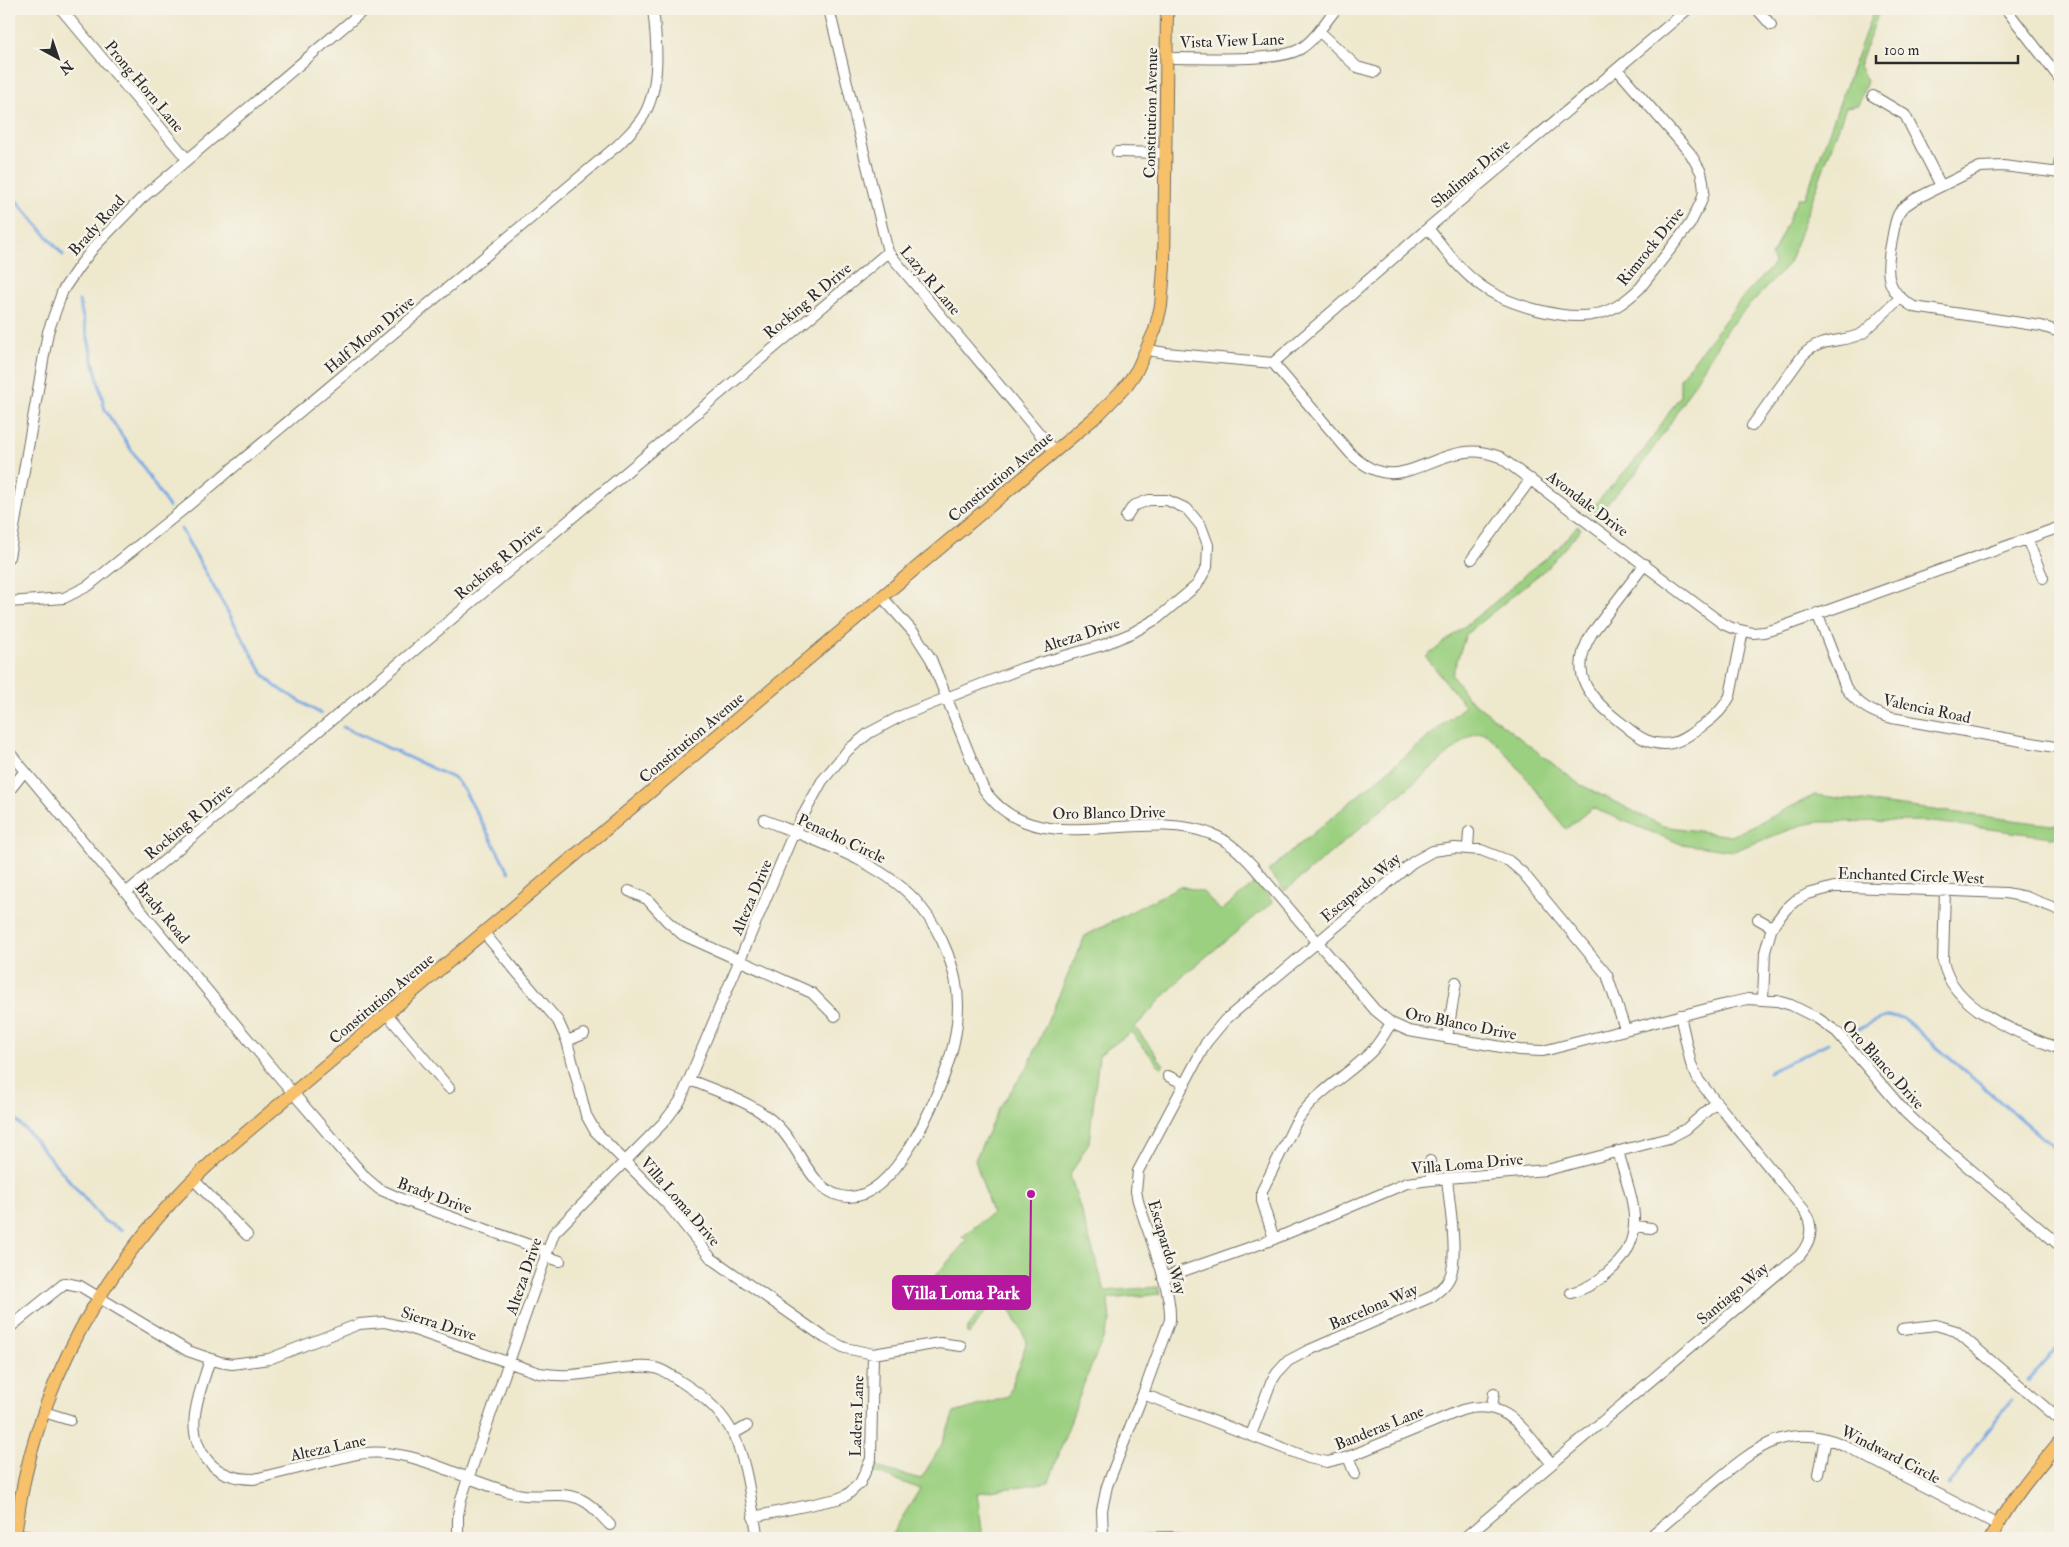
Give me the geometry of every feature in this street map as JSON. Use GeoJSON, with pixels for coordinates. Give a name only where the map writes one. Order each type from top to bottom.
{"type":"FeatureCollection","features":[{"type":"Feature","properties":{"kind":"main road","name":"Constitution Avenue"},"geometry":{"type":"LineString","coordinates":[[15,1537],[28,1468],[44,1412],[72,1346],[99,1298],[125,1258],[146,1230],[193,1179],[1054,451],[1113,400],[1137,370],[1148,350],[1155,330],[1164,282],[1167,9]]}},
{"type":"Feature","properties":{"kind":"main road"},"geometry":{"type":"LineString","coordinates":[[1991,1538],[2022,1486],[2060,1441]]}},
{"type":"Feature","properties":{"kind":"street","name":"Prong Horn Lane"},"geometry":{"type":"LineString","coordinates":[[60,9],[186,159]]}},
{"type":"Feature","properties":{"kind":"street","name":"Brady Road"},"geometry":{"type":"LineString","coordinates":[[9,556],[48,332],[64,290],[78,268],[103,237],[141,199],[365,9]]}},
{"type":"Feature","properties":{"kind":"street","name":"Half Moon Drive"},"geometry":{"type":"LineString","coordinates":[[9,602],[64,598],[88,586],[618,145],[644,115],[654,85],[656,34],[653,9]]}},
{"type":"Feature","properties":{"kind":"street","name":"Lazy R Lane"},"geometry":{"type":"LineString","coordinates":[[829,9],[888,252],[1054,451]]}},
{"type":"Feature","properties":{"kind":"street","name":"Vista View Lane"},"geometry":{"type":"LineString","coordinates":[[1166,58],[1280,56],[1302,48],[1336,9]]}},
{"type":"Feature","properties":{"kind":"street","name":"Shalimar Drive"},"geometry":{"type":"LineString","coordinates":[[1273,363],[1428,228],[1688,9]]}},
{"type":"Feature","properties":{"kind":"street"},"geometry":{"type":"LineString","coordinates":[[1757,9],[1771,25]]}},
{"type":"Feature","properties":{"kind":"street"},"geometry":{"type":"LineString","coordinates":[[2006,9],[2060,79]]}},
{"type":"Feature","properties":{"kind":"street"},"geometry":{"type":"LineString","coordinates":[[1319,30],[1357,67],[1375,72]]}},
{"type":"Feature","properties":{"kind":"street","name":"Rimrock Drive"},"geometry":{"type":"LineString","coordinates":[[1428,228],[1472,279],[1494,294],[1508,300],[1564,314],[1586,316],[1610,310],[1630,297],[1640,288],[1690,224],[1701,202],[1703,187],[1701,172],[1690,153],[1617,69]]}},
{"type":"Feature","properties":{"kind":"street"},"geometry":{"type":"LineString","coordinates":[[1873,96],[1905,115],[1941,186]]}},
{"type":"Feature","properties":{"kind":"street"},"geometry":{"type":"LineString","coordinates":[[1116,152],[1166,153]]}},
{"type":"Feature","properties":{"kind":"street"},"geometry":{"type":"LineString","coordinates":[[2060,160],[2059,173],[1988,165],[1908,203],[1895,222],[1887,266],[1890,284],[1900,298],[1914,307],[2041,326],[2060,332]]}},
{"type":"Feature","properties":{"kind":"street","name":"Rocking R Drive"},"geometry":{"type":"LineString","coordinates":[[127,892],[888,252]]}},
{"type":"Feature","properties":{"kind":"street"},"geometry":{"type":"LineString","coordinates":[[1752,426],[1809,348],[1825,341],[1857,336],[1863,333],[1900,298]]}},
{"type":"Feature","properties":{"kind":"street"},"geometry":{"type":"LineString","coordinates":[[1148,350],[1273,363]]}},
{"type":"Feature","properties":{"kind":"street","name":"Avondale Drive"},"geometry":{"type":"LineString","coordinates":[[1273,363],[1351,454],[1367,467],[1398,473],[1410,471],[1457,453],[1479,452],[1500,457],[1723,624],[1743,631],[1764,632],[2060,527]]}},
{"type":"Feature","properties":{"kind":"street"},"geometry":{"type":"LineString","coordinates":[[1472,559],[1531,479]]}},
{"type":"Feature","properties":{"kind":"street","name":"Alteza Drive"},"geometry":{"type":"LineString","coordinates":[[458,1538],[460,1507],[469,1477],[554,1232],[672,1112],[690,1080],[794,832],[822,781],[848,750],[869,733],[890,721],[1026,667],[1120,639],[1158,618],[1189,594],[1202,577],[1209,557],[1205,535],[1194,516],[1178,504],[1159,499],[1149,500],[1134,506],[1126,517]]}},
{"type":"Feature","properties":{"kind":"street"},"geometry":{"type":"LineString","coordinates":[[2027,539],[2043,578]]}},
{"type":"Feature","properties":{"kind":"street"},"geometry":{"type":"LineString","coordinates":[[1645,564],[1592,633],[1585,644],[1581,661],[1585,681],[1595,701],[1636,735],[1652,742],[1672,743],[1681,740],[1715,717],[1730,696],[1743,631]]}},
{"type":"Feature","properties":{"kind":"street","name":"Oro Blanco Drive"},"geometry":{"type":"LineString","coordinates":[[882,597],[923,645],[948,697],[983,788],[989,798],[1010,816],[1045,828],[1170,825],[1184,826],[1212,834],[1242,854],[1365,1000],[1391,1023],[1409,1031],[1532,1052],[1556,1048],[1730,1003],[1762,999],[1790,1005],[1826,1024],[1843,1039],[1905,1112],[2060,1246]]}},
{"type":"Feature","properties":{"kind":"street","name":"Valencia Road"},"geometry":{"type":"LineString","coordinates":[[1817,613],[1846,688],[1852,697],[1870,711],[1892,718],[2060,748]]}},
{"type":"Feature","properties":{"kind":"street","name":"Brady Road"},"geometry":{"type":"LineString","coordinates":[[9,752],[294,1092]]}},
{"type":"Feature","properties":{"kind":"street"},"geometry":{"type":"LineString","coordinates":[[9,791],[24,772]]}},
{"type":"Feature","properties":{"kind":"street","name":"Penacho Circle"},"geometry":{"type":"LineString","coordinates":[[690,1080],[761,1112],[784,1133],[824,1188],[842,1197],[853,1197],[870,1192],[887,1178],[911,1145],[929,1113],[951,1055],[958,1004],[953,974],[936,930],[912,896],[892,879],[870,865],[764,820]]}},
{"type":"Feature","properties":{"kind":"street"},"geometry":{"type":"LineString","coordinates":[[1468,848],[1469,832]]}},
{"type":"Feature","properties":{"kind":"street","name":"Escapardo Way"},"geometry":{"type":"LineString","coordinates":[[1103,1538],[1102,1510],[1107,1486],[1144,1394],[1170,1320],[1169,1300],[1138,1201],[1136,1181],[1141,1162],[1206,1043],[1219,1026],[1317,942],[1423,856],[1443,849],[1468,848],[1501,856],[1523,873],[1607,975],[1625,1029]]}},
{"type":"Feature","properties":{"kind":"street","name":"Enchanted Circle West"},"geometry":{"type":"LineString","coordinates":[[1762,999],[1765,952],[1772,927],[1778,917],[1795,901],[1819,890],[1850,887],[1945,890],[2017,895],[2060,910]]}},
{"type":"Feature","properties":{"kind":"street"},"geometry":{"type":"LineString","coordinates":[[1945,890],[1943,961],[1945,973],[1951,983],[1960,994],[2006,1028],[2060,1049]]}},
{"type":"Feature","properties":{"kind":"street"},"geometry":{"type":"LineString","coordinates":[[629,891],[647,898],[667,921],[683,935],[812,993],[835,1016]]}},
{"type":"Feature","properties":{"kind":"street"},"geometry":{"type":"LineString","coordinates":[[1758,919],[1772,927]]}},
{"type":"Feature","properties":{"kind":"street","name":"Villa Loma Drive"},"geometry":{"type":"LineString","coordinates":[[484,933],[558,1021],[567,1040],[583,1106],[589,1122],[595,1131],[669,1206],[703,1249],[720,1265],[830,1341],[845,1348],[873,1354],[940,1343],[961,1346]]}},
{"type":"Feature","properties":{"kind":"street"},"geometry":{"type":"LineString","coordinates":[[1446,1038],[1456,982]]}},
{"type":"Feature","properties":{"kind":"street"},"geometry":{"type":"LineString","coordinates":[[387,1014],[449,1088]]}},
{"type":"Feature","properties":{"kind":"street","name":"Santiago Way"},"geometry":{"type":"LineString","coordinates":[[1464,1538],[1800,1255],[1809,1241],[1811,1225],[1804,1210],[1716,1103],[1695,1073],[1680,1015]]}},
{"type":"Feature","properties":{"kind":"street"},"geometry":{"type":"LineString","coordinates":[[1274,1239],[1262,1201],[1262,1191],[1296,1124],[1307,1106],[1314,1099],[1374,1049],[1391,1023]]}},
{"type":"Feature","properties":{"kind":"street"},"geometry":{"type":"LineString","coordinates":[[567,1040],[584,1034]]}},
{"type":"Feature","properties":{"kind":"street"},"geometry":{"type":"LineString","coordinates":[[1168,1076],[1185,1084]]}},
{"type":"Feature","properties":{"kind":"street","name":"Brady Drive"},"geometry":{"type":"LineString","coordinates":[[294,1092],[352,1163],[379,1189],[546,1253],[560,1261]]}},
{"type":"Feature","properties":{"kind":"street","name":"Villa Loma Drive"},"geometry":{"type":"LineString","coordinates":[[1163,1278],[1274,1239],[1407,1183],[1431,1179],[1534,1172],[1659,1142],[1678,1134],[1716,1103]]}},
{"type":"Feature","properties":{"kind":"street"},"geometry":{"type":"LineString","coordinates":[[1571,1293],[1590,1287],[1620,1261],[1631,1244],[1635,1226],[1633,1209],[1618,1151]]}},
{"type":"Feature","properties":{"kind":"street"},"geometry":{"type":"LineString","coordinates":[[1430,1161],[1431,1179]]}},
{"type":"Feature","properties":{"kind":"street","name":"Barcelona Way"},"geometry":{"type":"LineString","coordinates":[[1251,1435],[1271,1382],[1282,1365],[1296,1356],[1431,1297],[1439,1291],[1450,1275],[1452,1265],[1447,1178]]}},
{"type":"Feature","properties":{"kind":"street"},"geometry":{"type":"LineString","coordinates":[[193,1179],[247,1235]]}},
{"type":"Feature","properties":{"kind":"street"},"geometry":{"type":"LineString","coordinates":[[1635,1226],[1651,1228]]}},
{"type":"Feature","properties":{"kind":"street","name":"Sierra Drive"},"geometry":{"type":"LineString","coordinates":[[9,1328],[65,1283],[80,1286],[188,1351],[210,1360],[232,1364],[269,1359],[359,1324],[384,1322],[409,1328],[539,1373],[565,1377],[640,1367],[660,1369],[700,1395],[726,1422],[733,1434],[742,1460],[758,1538]]}},
{"type":"Feature","properties":{"kind":"street"},"geometry":{"type":"LineString","coordinates":[[1902,1329],[1936,1325],[1956,1331],[2060,1420]]}},
{"type":"Feature","properties":{"kind":"street","name":"Ladera Lane"},"geometry":{"type":"LineString","coordinates":[[753,1517],[837,1499],[846,1495],[860,1483],[869,1467],[872,1451],[873,1354]]}},
{"type":"Feature","properties":{"kind":"street"},"geometry":{"type":"LineString","coordinates":[[1274,1357],[1282,1365]]}},
{"type":"Feature","properties":{"kind":"street","name":"Alteza Lane"},"geometry":{"type":"LineString","coordinates":[[210,1360],[194,1415],[195,1439],[200,1451],[210,1463],[228,1475],[241,1479],[254,1479],[350,1455],[382,1451],[401,1455],[518,1494],[531,1497],[573,1496],[592,1506],[610,1525]]}},
{"type":"Feature","properties":{"kind":"street"},"geometry":{"type":"LineString","coordinates":[[1494,1393],[1492,1407],[1504,1413],[1518,1424],[1552,1464]]}},
{"type":"Feature","properties":{"kind":"street","name":"Banderas Lane"},"geometry":{"type":"LineString","coordinates":[[1144,1394],[1327,1462],[1348,1457],[1462,1410],[1474,1407],[1492,1407]]}},
{"type":"Feature","properties":{"kind":"street"},"geometry":{"type":"LineString","coordinates":[[44,1412],[70,1420]]}},
{"type":"Feature","properties":{"kind":"street"},"geometry":{"type":"LineString","coordinates":[[733,1434],[747,1426]]}},
{"type":"Feature","properties":{"kind":"street","name":"Windward Circle"},"geometry":{"type":"LineString","coordinates":[[1648,1538],[1757,1448],[1780,1439],[1804,1436],[1826,1438],[1844,1446],[1998,1525]]}},
{"type":"Feature","properties":{"kind":"street"},"geometry":{"type":"LineString","coordinates":[[1819,1474],[1826,1438]]}},
{"type":"Feature","properties":{"kind":"street"},"geometry":{"type":"LineString","coordinates":[[1348,1457],[1355,1474]]}},
{"type":"Feature","properties":{"kind":"street"},"geometry":{"type":"LineString","coordinates":[[15,1537],[42,1538]]}},
{"type":"Feature","properties":{"kind":"street"},"geometry":{"type":"LineString","coordinates":[[1133,1538],[1183,1538]]}},
{"type":"Feature","properties":{"kind":"green space"},"geometry":{"type":"Polygon","coordinates":[[[1874,9],[1880,9],[1859,66],[1867,81],[1858,105],[1846,107],[1789,263],[1727,329],[1666,430],[1635,474],[1595,516],[1589,511],[1645,449],[1680,396],[1680,379],[1739,302],[1774,264],[1771,254],[1773,254],[1798,198],[1805,198],[1874,9]]]}},
{"type":"Feature","properties":{"kind":"green space"},"geometry":{"type":"Polygon","coordinates":[[[1577,526],[1581,529],[1548,567],[1466,634],[1452,675],[1468,698],[1579,784],[1663,826],[1732,836],[1815,795],[2060,826],[2060,838],[1925,821],[1819,822],[1802,825],[1734,851],[1681,844],[1592,808],[1566,829],[1500,746],[1490,737],[1479,733],[1463,741],[1285,891],[1268,871],[1465,706],[1426,657],[1548,557],[1577,526]]]}},
{"type":"Feature","properties":{"kind":"green space"},"geometry":{"type":"Polygon","coordinates":[[[1256,882],[1273,902],[1186,973],[1135,1027],[1164,1065],[1161,1068],[1131,1032],[1099,1055],[1089,1142],[1070,1175],[1105,1291],[1158,1287],[1160,1294],[1108,1299],[1110,1322],[1083,1386],[1049,1482],[977,1493],[983,1538],[895,1538],[892,1534],[920,1489],[875,1472],[875,1467],[921,1479],[941,1446],[954,1413],[1008,1397],[1027,1341],[1000,1290],[969,1334],[966,1332],[993,1287],[930,1282],[967,1240],[962,1237],[992,1213],[975,1160],[999,1108],[1028,1066],[1085,936],[1180,886],[1203,892],[1221,911],[1256,882]]]}},
{"type":"Feature","properties":{"kind":"waterway"},"geometry":{"type":"LineString","coordinates":[[9,192],[63,255]]}},
{"type":"Feature","properties":{"kind":"waterway"},"geometry":{"type":"LineString","coordinates":[[79,301],[105,410],[169,507]]}},
{"type":"Feature","properties":{"kind":"waterway"},"geometry":{"type":"LineString","coordinates":[[181,529],[263,674],[275,686],[321,714]]}},
{"type":"Feature","properties":{"kind":"waterway"},"geometry":{"type":"LineString","coordinates":[[343,727],[455,779],[464,790],[509,872]]}},
{"type":"Feature","properties":{"kind":"waterway"},"geometry":{"type":"LineString","coordinates":[[1857,1030],[1886,1017],[1892,1016],[1904,1019],[2060,1153]]}},
{"type":"Feature","properties":{"kind":"waterway"},"geometry":{"type":"LineString","coordinates":[[1769,1072],[1828,1043]]}},
{"type":"Feature","properties":{"kind":"waterway"},"geometry":{"type":"LineString","coordinates":[[9,1114],[27,1131],[104,1221],[122,1230]]}},
{"type":"Feature","properties":{"kind":"waterway"},"geometry":{"type":"LineString","coordinates":[[2028,1381],[2060,1344]]}},
{"type":"Feature","properties":{"kind":"waterway"},"geometry":{"type":"LineString","coordinates":[[1949,1485],[1983,1436],[2011,1401]]}},
{"type":"Feature","properties":{"kind":"place","name":"Villa Loma Park"},"geometry":{"type":"Point","coordinates":[1031,1194]}}]}
